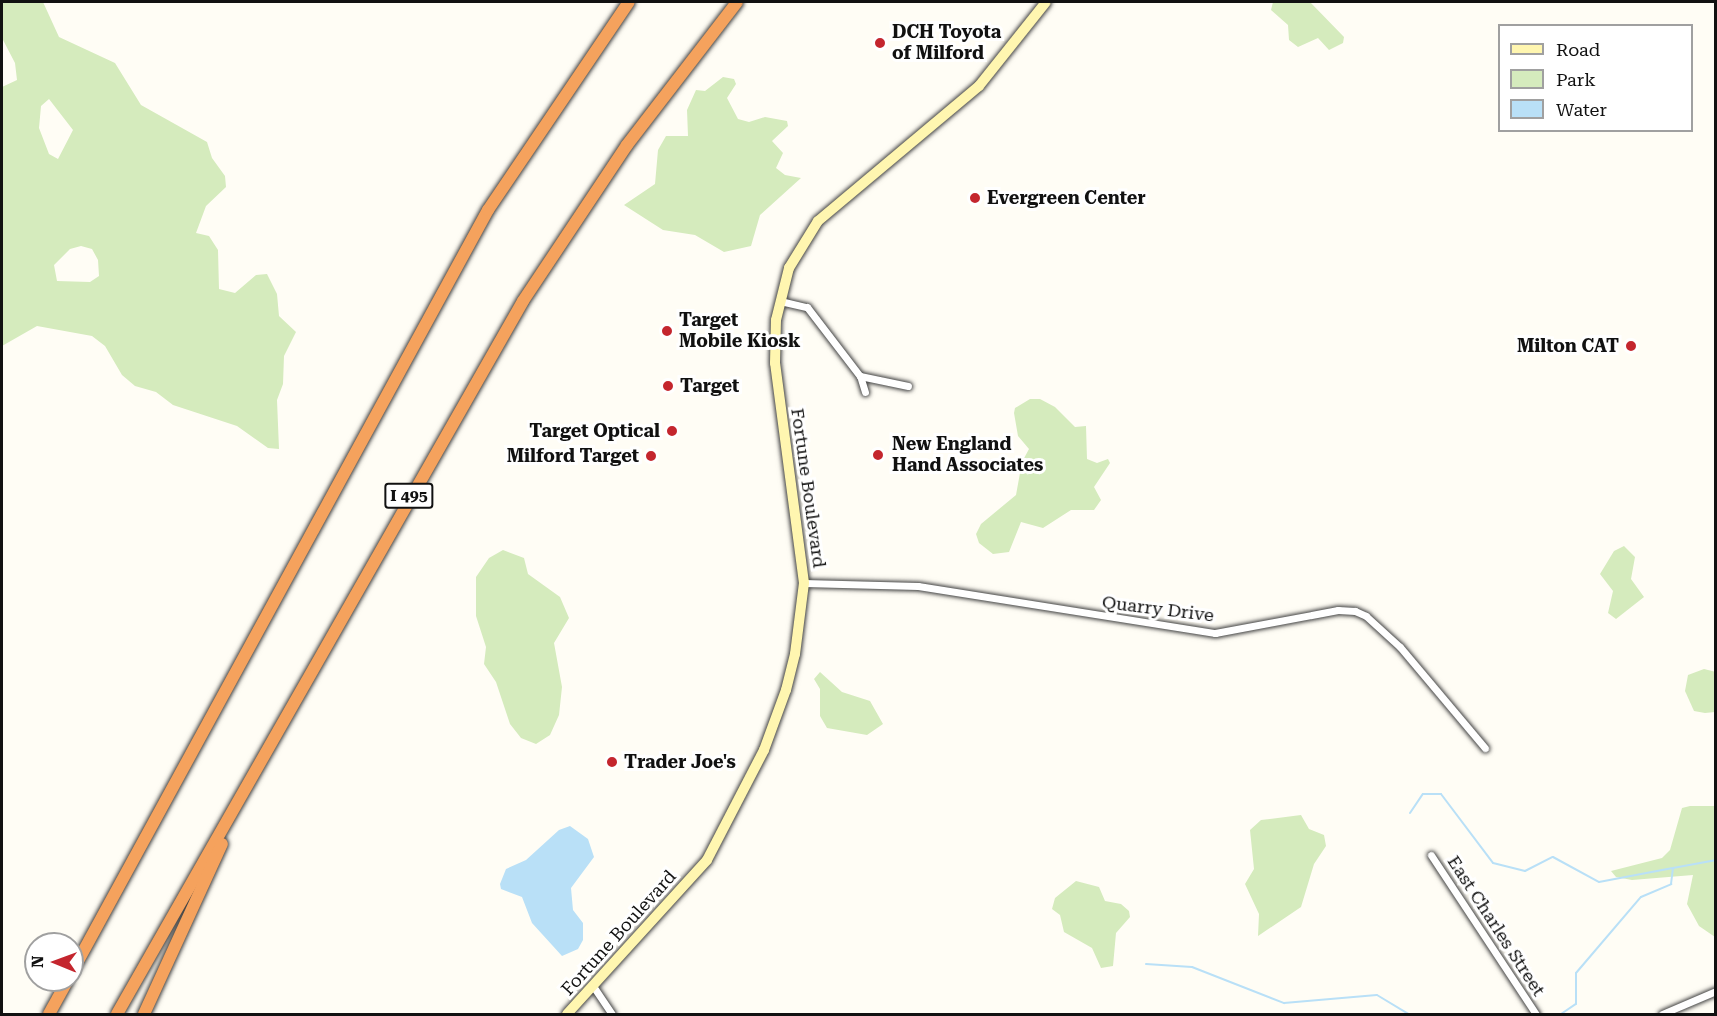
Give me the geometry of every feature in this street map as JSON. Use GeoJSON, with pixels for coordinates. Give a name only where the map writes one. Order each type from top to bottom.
{"type":"FeatureCollection","features":[{"type":"Feature","properties":{"kind":"highway"},"geometry":{"type":"LineString","coordinates":[[84,950],[488,210],[628,2]]}},
{"type":"Feature","properties":{"kind":"highway","name":"I 495"},"geometry":{"type":"LineString","coordinates":[[117,1014],[523,301],[627,145],[737,2]]}},
{"type":"Feature","properties":{"kind":"highway"},"geometry":{"type":"LineString","coordinates":[[144,1014],[261,760]]}},
{"type":"Feature","properties":{"kind":"highway"},"geometry":{"type":"LineString","coordinates":[[49,1014],[61,992]]}},
{"type":"Feature","properties":{"kind":"main road","name":"Fortune Boulevard"},"geometry":{"type":"LineString","coordinates":[[567,1014],[681,891],[722,836],[764,750],[786,690],[795,654],[804,583],[775,363],[780,301],[789,268],[818,221],[979,86],[1046,2]]}},
{"type":"Feature","properties":{"kind":"street"},"geometry":{"type":"LineString","coordinates":[[780,301],[807,307],[861,376],[865,392]]}},
{"type":"Feature","properties":{"kind":"street"},"geometry":{"type":"LineString","coordinates":[[861,376],[909,386]]}},
{"type":"Feature","properties":{"kind":"street","name":"Quarry Drive"},"geometry":{"type":"LineString","coordinates":[[804,583],[918,586],[1215,633],[1338,610],[1355,611],[1366,616],[1400,647],[1485,748]]}},
{"type":"Feature","properties":{"kind":"street","name":"East Charles Street"},"geometry":{"type":"LineString","coordinates":[[1431,855],[1536,1014]]}},
{"type":"Feature","properties":{"kind":"street"},"geometry":{"type":"LineString","coordinates":[[593,986],[612,1014]]}},
{"type":"Feature","properties":{"kind":"street"},"geometry":{"type":"LineString","coordinates":[[1662,1014],[1716,991]]}},
{"type":"Feature","properties":{"kind":"green space"},"geometry":{"type":"Polygon","coordinates":[[[2,2],[43,2],[59,37],[115,63],[141,105],[207,142],[212,158],[225,176],[226,187],[206,206],[196,233],[209,236],[218,250],[219,289],[235,293],[256,275],[267,274],[277,294],[279,316],[296,332],[284,356],[283,384],[277,400],[279,449],[268,448],[237,426],[173,405],[156,392],[135,386],[122,375],[105,346],[92,336],[37,326],[2,346],[2,87],[17,80],[15,63],[2,38],[2,2]],[[49,99],[41,106],[39,128],[49,154],[58,159],[73,130],[49,99]],[[81,246],[70,249],[54,265],[57,281],[90,282],[99,276],[98,260],[92,249],[81,246]]]}},
{"type":"Feature","properties":{"kind":"green space"},"geometry":{"type":"Polygon","coordinates":[[[1273,2],[1310,2],[1344,37],[1343,43],[1329,50],[1318,38],[1298,47],[1289,40],[1288,25],[1271,10],[1273,2]]]}},
{"type":"Feature","properties":{"kind":"green space"},"geometry":{"type":"Polygon","coordinates":[[[723,77],[734,79],[736,84],[727,98],[738,119],[749,122],[765,117],[787,121],[788,126],[772,141],[783,153],[776,168],[785,175],[801,178],[760,215],[751,246],[724,252],[695,235],[663,230],[624,205],[655,184],[658,150],[666,136],[688,136],[687,110],[696,90],[705,91],[723,77]]]}},
{"type":"Feature","properties":{"kind":"green space"},"geometry":{"type":"Polygon","coordinates":[[[1030,399],[1040,399],[1055,407],[1075,427],[1086,426],[1087,459],[1097,463],[1108,459],[1110,463],[1094,487],[1101,500],[1094,510],[1071,510],[1043,528],[1021,522],[1009,552],[993,554],[979,543],[976,534],[981,524],[1016,495],[1022,462],[1029,449],[1018,436],[1014,413],[1015,408],[1030,399]]]}},
{"type":"Feature","properties":{"kind":"green space"},"geometry":{"type":"Polygon","coordinates":[[[1624,546],[1635,557],[1631,579],[1644,597],[1616,619],[1608,613],[1613,591],[1600,574],[1614,551],[1624,546]]]}},
{"type":"Feature","properties":{"kind":"green space"},"geometry":{"type":"Polygon","coordinates":[[[503,550],[524,558],[528,574],[560,597],[569,618],[554,643],[562,687],[559,715],[550,735],[536,744],[521,738],[510,724],[496,682],[484,664],[486,647],[476,616],[476,577],[489,558],[503,550]]]}},
{"type":"Feature","properties":{"kind":"green space"},"geometry":{"type":"Polygon","coordinates":[[[1704,669],[1716,672],[1715,712],[1694,711],[1685,691],[1688,675],[1704,669]]]}},
{"type":"Feature","properties":{"kind":"green space"},"geometry":{"type":"Polygon","coordinates":[[[820,672],[842,692],[870,701],[883,724],[867,735],[827,728],[820,716],[820,689],[814,679],[820,672]]]}},
{"type":"Feature","properties":{"kind":"green space"},"geometry":{"type":"Polygon","coordinates":[[[1715,806],[1715,937],[1699,926],[1687,904],[1693,875],[1632,880],[1616,877],[1611,871],[1662,858],[1670,850],[1682,808],[1715,806]]]}},
{"type":"Feature","properties":{"kind":"green space"},"geometry":{"type":"Polygon","coordinates":[[[1301,815],[1309,829],[1324,835],[1326,846],[1314,864],[1301,907],[1258,936],[1259,914],[1245,884],[1254,869],[1250,830],[1261,820],[1301,815]]]}},
{"type":"Feature","properties":{"kind":"green space"},"geometry":{"type":"Polygon","coordinates":[[[1076,881],[1099,887],[1105,901],[1121,904],[1129,911],[1130,917],[1116,933],[1113,966],[1101,968],[1092,948],[1064,932],[1060,915],[1052,909],[1055,898],[1076,881]]]}},
{"type":"Feature","properties":{"kind":"water"},"geometry":{"type":"Polygon","coordinates":[[[570,826],[588,839],[594,857],[571,888],[573,910],[583,923],[583,940],[578,949],[562,956],[532,923],[522,897],[501,889],[500,884],[506,869],[526,860],[559,830],[570,826]]]}},
{"type":"Feature","properties":{"kind":"waterway"},"geometry":{"type":"LineString","coordinates":[[1410,813],[1423,794],[1441,794],[1493,863],[1525,871],[1553,857],[1599,882],[1673,868]]}},
{"type":"Feature","properties":{"kind":"waterway"},"geometry":{"type":"LineString","coordinates":[[1561,1014],[1576,1004],[1576,973],[1641,897],[1671,884],[1673,868],[1716,860]]}},
{"type":"Feature","properties":{"kind":"waterway"},"geometry":{"type":"LineString","coordinates":[[1146,964],[1192,967],[1284,1003],[1377,995],[1409,1014]]}},
{"type":"Feature","properties":{"kind":"place","name":"DCH Toyota of Milford"},"geometry":{"type":"Point","coordinates":[880,43]}},
{"type":"Feature","properties":{"kind":"place","name":"Evergreen Center"},"geometry":{"type":"Point","coordinates":[975,198]}},
{"type":"Feature","properties":{"kind":"place","name":"Target Mobile Kiosk"},"geometry":{"type":"Point","coordinates":[667,331]}},
{"type":"Feature","properties":{"kind":"place","name":"Milton CAT"},"geometry":{"type":"Point","coordinates":[1631,346]}},
{"type":"Feature","properties":{"kind":"place","name":"Target"},"geometry":{"type":"Point","coordinates":[668,386]}},
{"type":"Feature","properties":{"kind":"place","name":"Target Optical"},"geometry":{"type":"Point","coordinates":[672,431]}},
{"type":"Feature","properties":{"kind":"place","name":"New England Hand Associates"},"geometry":{"type":"Point","coordinates":[878,455]}},
{"type":"Feature","properties":{"kind":"place","name":"Milford Target"},"geometry":{"type":"Point","coordinates":[651,456]}},
{"type":"Feature","properties":{"kind":"place","name":"Trader Joe's"},"geometry":{"type":"Point","coordinates":[612,762]}}]}
